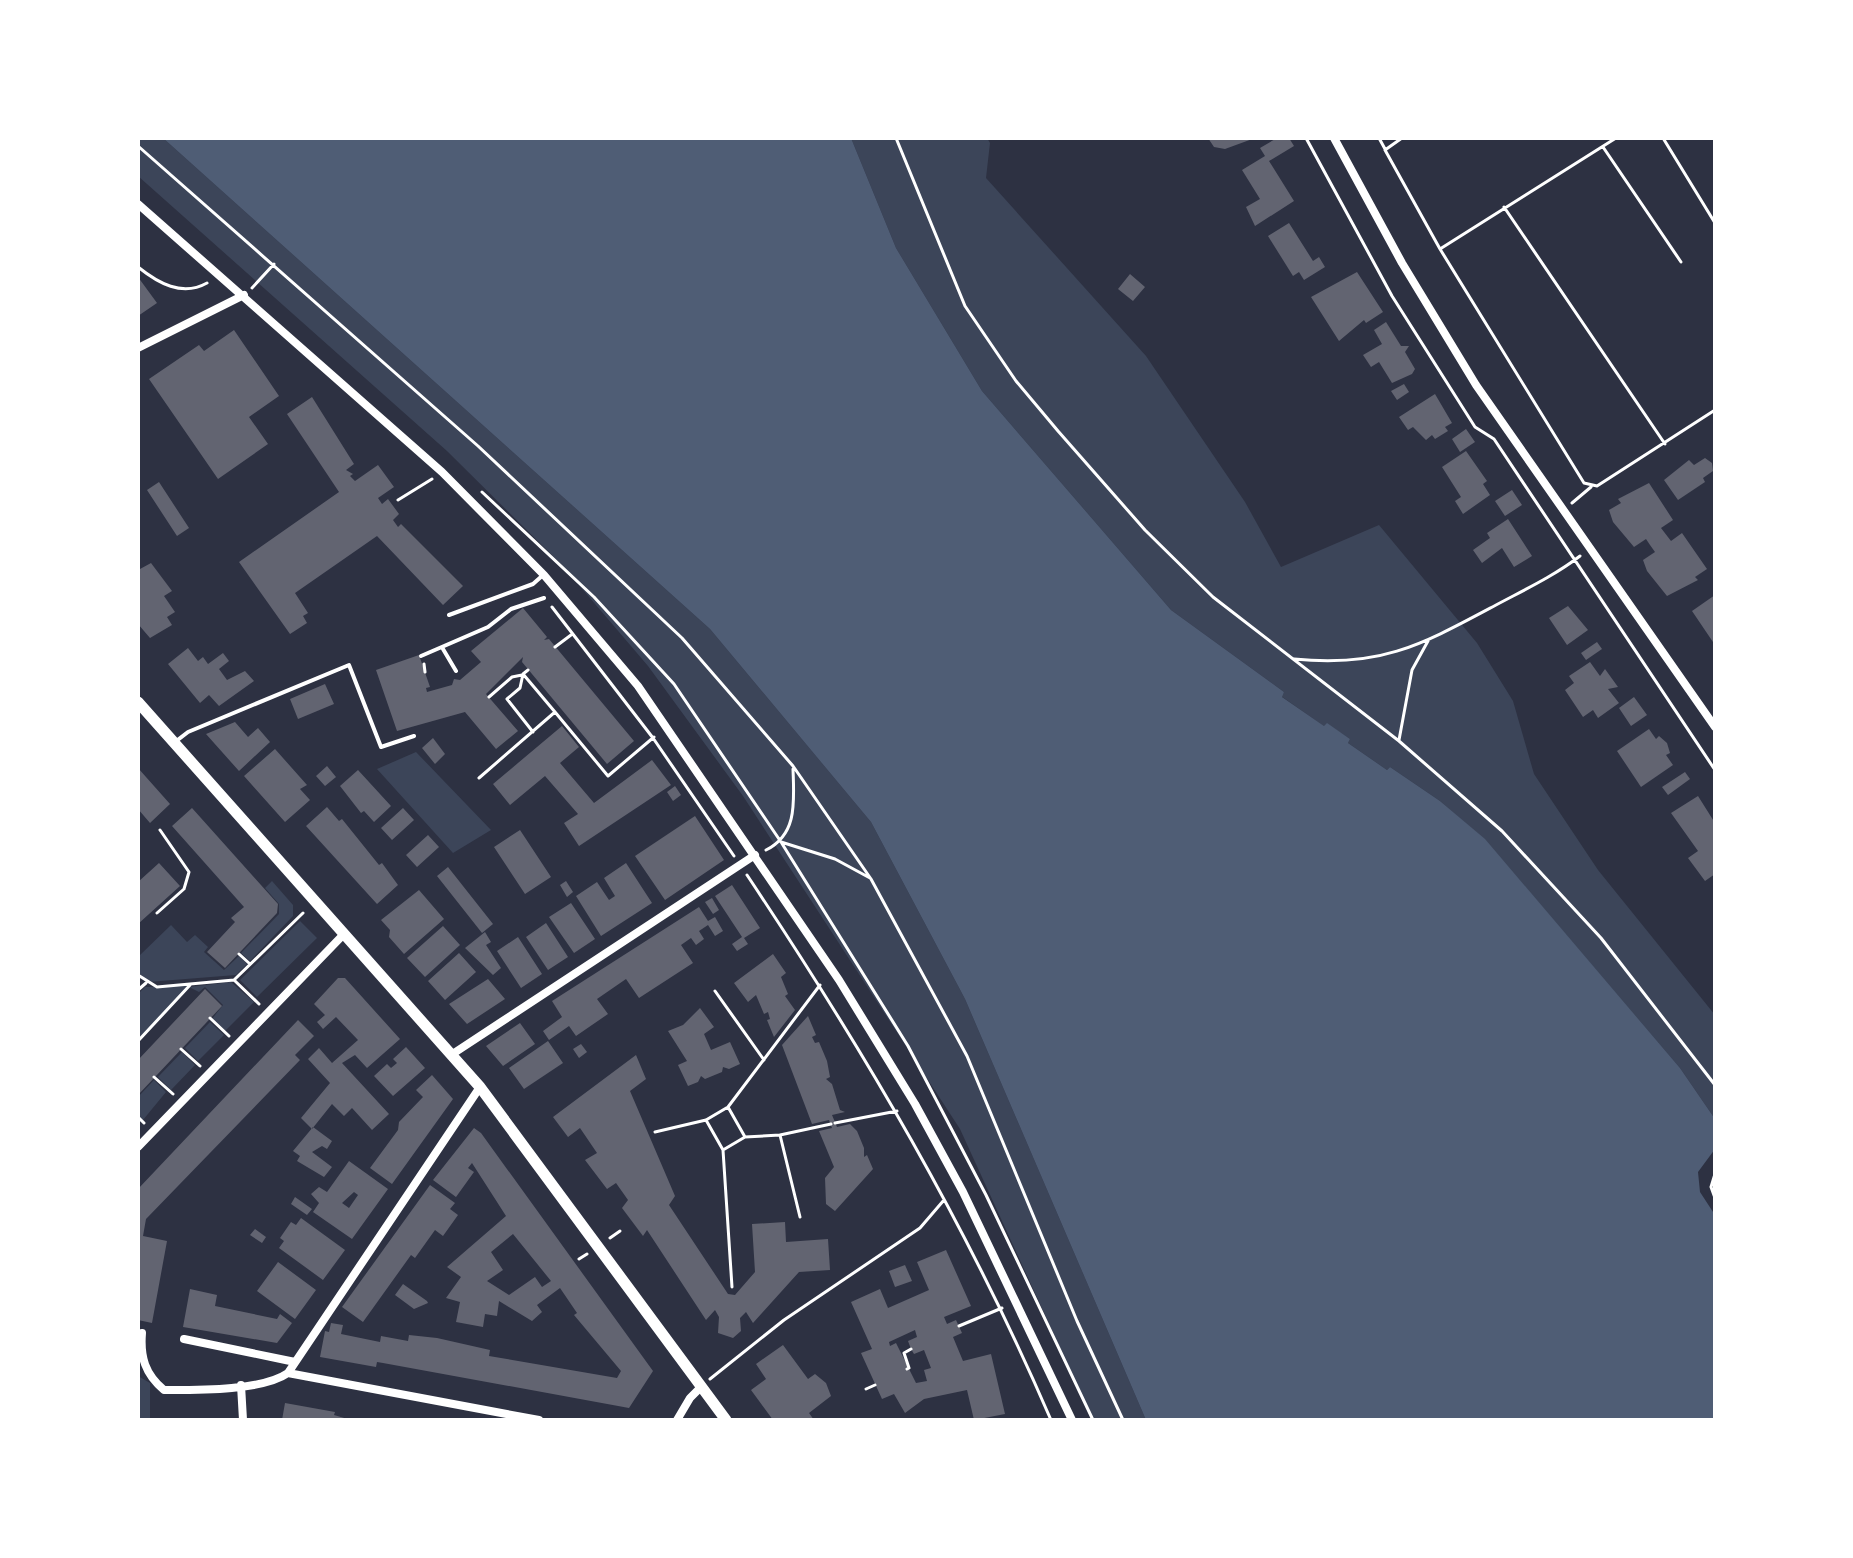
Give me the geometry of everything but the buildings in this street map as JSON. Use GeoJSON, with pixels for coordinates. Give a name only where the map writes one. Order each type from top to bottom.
{"type":"FeatureCollection","features":[{"type":"Feature","properties":{"kind":"street"},"geometry":{"type":"LineString","coordinates":[[1334,138],[1402,263],[1468,372],[1593,547],[1715,727]]}},
{"type":"Feature","properties":{"kind":"street"},"geometry":{"type":"LineString","coordinates":[[138,204],[442,472],[587,622],[666,727],[839,980],[922,1117],[963,1192],[1072,1420]]}},
{"type":"Feature","properties":{"kind":"street"},"geometry":{"type":"LineString","coordinates":[[138,348],[244,295]]}},
{"type":"Feature","properties":{"kind":"street"},"geometry":{"type":"LineString","coordinates":[[138,702],[480,1087],[726,1420]]}},
{"type":"Feature","properties":{"kind":"street"},"geometry":{"type":"LineString","coordinates":[[451,1055],[755,855]]}},
{"type":"Feature","properties":{"kind":"street"},"geometry":{"type":"LineString","coordinates":[[138,1147],[343,935]]}},
{"type":"Feature","properties":{"kind":"street"},"geometry":{"type":"LineString","coordinates":[[142,1333],[141,1349],[148,1373],[164,1390],[278,1380],[288,1373],[480,1087]]}},
{"type":"Feature","properties":{"kind":"street"},"geometry":{"type":"LineString","coordinates":[[184,1339],[295,1362]]}},
{"type":"Feature","properties":{"kind":"street"},"geometry":{"type":"LineString","coordinates":[[288,1373],[494,1416],[539,1420]]}},
{"type":"Feature","properties":{"kind":"street"},"geometry":{"type":"LineString","coordinates":[[241,1385],[243,1420]]}},
{"type":"Feature","properties":{"kind":"street"},"geometry":{"type":"LineString","coordinates":[[677,1420],[690,1398],[702,1386]]}},
{"type":"Feature","properties":{"kind":"lane"},"geometry":{"type":"LineString","coordinates":[[449,615],[533,584],[544,575]]}},
{"type":"Feature","properties":{"kind":"lane"},"geometry":{"type":"LineString","coordinates":[[421,656],[488,627],[511,609],[544,598]]}},
{"type":"Feature","properties":{"kind":"lane"},"geometry":{"type":"LineString","coordinates":[[443,649],[456,671]]}},
{"type":"Feature","properties":{"kind":"lane"},"geometry":{"type":"LineString","coordinates":[[174,743],[188,732],[349,665],[381,747],[414,736]]}},
{"type":"Feature","properties":{"kind":"path"},"geometry":{"type":"LineString","coordinates":[[896,138],[965,306],[1016,381],[1145,530],[1213,597],[1399,741],[1477,807],[1552,883],[1630,973],[1715,1085]]}},
{"type":"Feature","properties":{"kind":"path"},"geometry":{"type":"LineString","coordinates":[[1306,138],[1370,257],[1475,427],[1494,439],[1715,770]]}},
{"type":"Feature","properties":{"kind":"path"},"geometry":{"type":"LineString","coordinates":[[1379,138],[1440,249],[1584,483],[1591,487]]}},
{"type":"Feature","properties":{"kind":"path"},"geometry":{"type":"LineString","coordinates":[[1385,150],[1402,138]]}},
{"type":"Feature","properties":{"kind":"path"},"geometry":{"type":"LineString","coordinates":[[1440,249],[1616,138]]}},
{"type":"Feature","properties":{"kind":"path"},"geometry":{"type":"LineString","coordinates":[[1663,138],[1715,223]]}},
{"type":"Feature","properties":{"kind":"path"},"geometry":{"type":"LineString","coordinates":[[138,146],[478,446],[682,638],[793,766],[871,879],[967,1056],[1077,1321],[1123,1420]]}},
{"type":"Feature","properties":{"kind":"path"},"geometry":{"type":"LineString","coordinates":[[1603,147],[1681,262]]}},
{"type":"Feature","properties":{"kind":"path"},"geometry":{"type":"LineString","coordinates":[[1504,207],[1665,444]]}},
{"type":"Feature","properties":{"kind":"path"},"geometry":{"type":"LineString","coordinates":[[253,286],[274,264]]}},
{"type":"Feature","properties":{"kind":"path"},"geometry":{"type":"LineString","coordinates":[[138,267],[152,278],[181,290],[199,288],[221,275]]}},
{"type":"Feature","properties":{"kind":"path"},"geometry":{"type":"LineString","coordinates":[[1563,509],[1591,487],[1665,444],[1715,410]]}},
{"type":"Feature","properties":{"kind":"path"},"geometry":{"type":"LineString","coordinates":[[398,500],[442,472]]}},
{"type":"Feature","properties":{"kind":"path"},"geometry":{"type":"LineString","coordinates":[[479,489],[594,597],[674,684],[781,842],[908,1046],[986,1195],[1093,1420]]}},
{"type":"Feature","properties":{"kind":"path"},"geometry":{"type":"LineString","coordinates":[[1294,659],[1361,661],[1428,641],[1574,561],[1593,547]]}},
{"type":"Feature","properties":{"kind":"path"},"geometry":{"type":"LineString","coordinates":[[544,598],[653,738],[820,985],[897,1111],[1002,1308],[1051,1420]]}},
{"type":"Feature","properties":{"kind":"path"},"geometry":{"type":"LineString","coordinates":[[555,647],[587,622]]}},
{"type":"Feature","properties":{"kind":"path"},"geometry":{"type":"LineString","coordinates":[[1399,741],[1412,670],[1428,641]]}},
{"type":"Feature","properties":{"kind":"path"},"geometry":{"type":"LineString","coordinates":[[489,697],[512,677],[528,670]]}},
{"type":"Feature","properties":{"kind":"path"},"geometry":{"type":"LineString","coordinates":[[523,674],[608,776],[666,727]]}},
{"type":"Feature","properties":{"kind":"path"},"geometry":{"type":"LineString","coordinates":[[523,674],[520,688],[507,699],[533,732]]}},
{"type":"Feature","properties":{"kind":"path"},"geometry":{"type":"LineString","coordinates":[[479,778],[555,712]]}},
{"type":"Feature","properties":{"kind":"path"},"geometry":{"type":"LineString","coordinates":[[755,855],[781,842],[790,824],[794,806],[793,766]]}},
{"type":"Feature","properties":{"kind":"path"},"geometry":{"type":"LineString","coordinates":[[157,913],[184,889],[189,872],[160,830]]}},
{"type":"Feature","properties":{"kind":"path"},"geometry":{"type":"LineString","coordinates":[[781,842],[835,859],[871,879]]}},
{"type":"Feature","properties":{"kind":"path"},"geometry":{"type":"LineString","coordinates":[[138,975],[146,983],[157,987],[234,980],[303,913]]}},
{"type":"Feature","properties":{"kind":"path"},"geometry":{"type":"LineString","coordinates":[[239,954],[250,964]]}},
{"type":"Feature","properties":{"kind":"path"},"geometry":{"type":"LineString","coordinates":[[234,980],[268,1012]]}},
{"type":"Feature","properties":{"kind":"path"},"geometry":{"type":"LineString","coordinates":[[138,990],[146,983]]}},
{"type":"Feature","properties":{"kind":"path"},"geometry":{"type":"LineString","coordinates":[[138,1041],[191,984]]}},
{"type":"Feature","properties":{"kind":"path"},"geometry":{"type":"LineString","coordinates":[[655,1132],[706,1120],[728,1107],[820,985]]}},
{"type":"Feature","properties":{"kind":"path"},"geometry":{"type":"LineString","coordinates":[[715,991],[764,1060]]}},
{"type":"Feature","properties":{"kind":"path"},"geometry":{"type":"LineString","coordinates":[[210,1018],[237,1044]]}},
{"type":"Feature","properties":{"kind":"path"},"geometry":{"type":"LineString","coordinates":[[181,1049],[209,1074]]}},
{"type":"Feature","properties":{"kind":"path"},"geometry":{"type":"LineString","coordinates":[[154,1077],[182,1101]]}},
{"type":"Feature","properties":{"kind":"path"},"geometry":{"type":"LineString","coordinates":[[728,1107],[745,1137]]}},
{"type":"Feature","properties":{"kind":"path"},"geometry":{"type":"LineString","coordinates":[[723,1150],[745,1137],[780,1135],[897,1111]]}},
{"type":"Feature","properties":{"kind":"path"},"geometry":{"type":"LineString","coordinates":[[706,1120],[723,1150],[732,1287]]}},
{"type":"Feature","properties":{"kind":"path"},"geometry":{"type":"LineString","coordinates":[[780,1135],[800,1217]]}},
{"type":"Feature","properties":{"kind":"path"},"geometry":{"type":"LineString","coordinates":[[1715,1174],[1711,1187],[1715,1198]]}},
{"type":"Feature","properties":{"kind":"path"},"geometry":{"type":"LineString","coordinates":[[702,1386],[784,1320],[920,1228],[944,1200]]}},
{"type":"Feature","properties":{"kind":"path"},"geometry":{"type":"LineString","coordinates":[[959,1326],[1002,1308]]}},
{"type":"Feature","properties":{"kind":"path"},"geometry":{"type":"LineString","coordinates":[[907,1369],[904,1353],[911,1349]]}},
{"type":"Feature","properties":{"kind":"path"},"geometry":{"type":"LineString","coordinates":[[866,1389],[875,1385]]}},
{"type":"Feature","properties":{"kind":"shaded area"},"geometry":{"type":"Polygon","coordinates":[[[138,138],[163,138],[710,629],[871,822],[965,999],[1146,1420],[1093,1420],[960,1129],[743,796],[648,666],[561,564],[447,451],[138,176],[138,138]]]}},
{"type":"Feature","properties":{"kind":"shaded area"},"geometry":{"type":"Polygon","coordinates":[[[163,138],[851,138],[896,248],[982,391],[1171,610],[1284,692],[1282,697],[1324,726],[1327,723],[1350,739],[1348,743],[1387,770],[1390,767],[1440,801],[1485,839],[1680,1068],[1715,1119],[1715,1149],[1698,1172],[1700,1192],[1715,1215],[1715,1420],[1146,1420],[965,999],[871,822],[710,629],[163,138]]]}},
{"type":"Feature","properties":{"kind":"shaded area"},"geometry":{"type":"Polygon","coordinates":[[[851,138],[987,138],[990,143],[986,178],[1146,356],[1245,502],[1281,567],[1379,525],[1477,643],[1513,701],[1534,774],[1598,870],[1715,1015],[1715,1119],[1680,1068],[1484,839],[1440,801],[1390,767],[1387,770],[1348,743],[1350,739],[1327,724],[1325,727],[1281,696],[1284,692],[1171,610],[982,391],[896,248],[851,138]]]}},
{"type":"Feature","properties":{"kind":"shaded area"},"geometry":{"type":"Polygon","coordinates":[[[416,752],[491,830],[453,853],[377,769],[416,752]]]}},
{"type":"Feature","properties":{"kind":"shaded area"},"geometry":{"type":"Polygon","coordinates":[[[272,881],[293,905],[293,916],[250,961],[241,953],[279,914],[279,904],[265,888],[272,881]]]}},
{"type":"Feature","properties":{"kind":"shaded area"},"geometry":{"type":"Polygon","coordinates":[[[300,921],[317,938],[257,997],[240,980],[300,921]]]}},
{"type":"Feature","properties":{"kind":"shaded area"},"geometry":{"type":"Polygon","coordinates":[[[171,925],[187,942],[195,935],[208,947],[204,952],[224,970],[239,956],[247,964],[236,975],[148,982],[138,972],[138,957],[171,925]]]}},
{"type":"Feature","properties":{"kind":"shaded area"},"geometry":{"type":"Polygon","coordinates":[[[231,982],[254,1002],[225,1031],[212,1019],[223,1005],[205,987],[199,992],[189,987],[231,982]]]}},
{"type":"Feature","properties":{"kind":"shaded area"},"geometry":{"type":"Polygon","coordinates":[[[189,986],[138,1039],[138,994],[145,987],[189,986]]]}},
{"type":"Feature","properties":{"kind":"shaded area"},"geometry":{"type":"Polygon","coordinates":[[[210,1022],[224,1035],[198,1061],[185,1048],[210,1022]]]}},
{"type":"Feature","properties":{"kind":"shaded area"},"geometry":{"type":"Polygon","coordinates":[[[182,1052],[195,1065],[171,1090],[158,1077],[182,1052]]]}},
{"type":"Feature","properties":{"kind":"shaded area"},"geometry":{"type":"Polygon","coordinates":[[[154,1080],[166,1092],[143,1120],[138,1115],[138,1097],[154,1080]]]}},
{"type":"Feature","properties":{"kind":"shaded area"},"geometry":{"type":"Polygon","coordinates":[[[138,1376],[150,1383],[150,1420],[138,1420],[138,1376]]]}}]}
